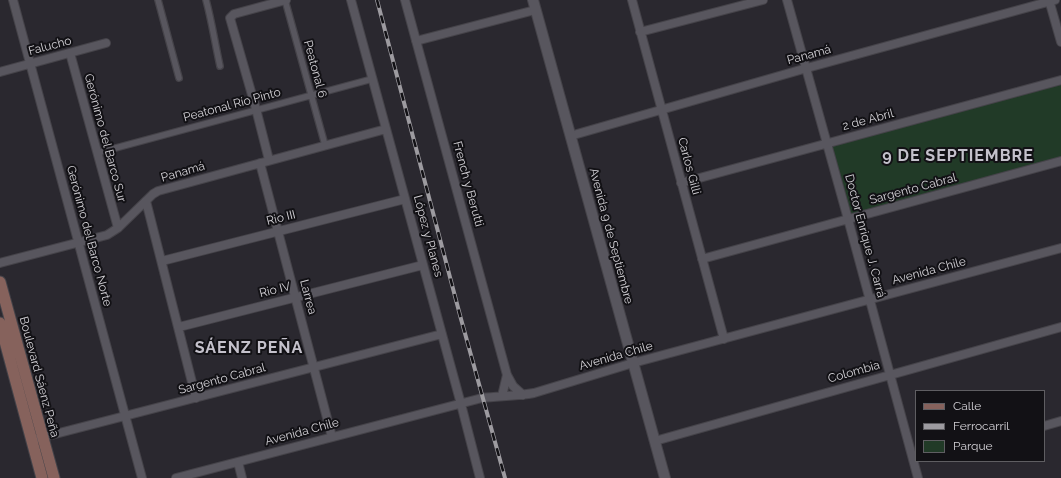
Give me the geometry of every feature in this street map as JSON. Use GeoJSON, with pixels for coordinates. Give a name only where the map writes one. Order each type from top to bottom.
{"type":"FeatureCollection","features":[{"type":"Feature","properties":{"kind":"main road","name":"Boulevard Sáenz Peña"},"geometry":{"type":"LineString","coordinates":[[0,282],[37,439],[42,478]]}},
{"type":"Feature","properties":{"kind":"main road","name":"Boulevard Sáenz Peña"},"geometry":{"type":"LineString","coordinates":[[0,323],[37,439],[54,478]]}},
{"type":"Feature","properties":{"kind":"street","name":"Gerónimo del Barco Norte"},"geometry":{"type":"LineString","coordinates":[[13,0],[142,478]]}},
{"type":"Feature","properties":{"kind":"street"},"geometry":{"type":"LineString","coordinates":[[158,0],[179,78]]}},
{"type":"Feature","properties":{"kind":"street"},"geometry":{"type":"LineString","coordinates":[[206,0],[213,24],[212,32],[220,66]]}},
{"type":"Feature","properties":{"kind":"street","name":"Larrea"},"geometry":{"type":"LineString","coordinates":[[285,0],[234,14],[230,18],[256,109],[264,162],[278,231],[332,437]]}},
{"type":"Feature","properties":{"kind":"street","name":"Peatonal 6"},"geometry":{"type":"LineString","coordinates":[[285,0],[325,145]]}},
{"type":"Feature","properties":{"kind":"street","name":"López y Planes"},"geometry":{"type":"LineString","coordinates":[[351,0],[480,478]]}},
{"type":"Feature","properties":{"kind":"street","name":"French y Berutti"},"geometry":{"type":"LineString","coordinates":[[405,0],[508,375],[513,386],[523,395]]}},
{"type":"Feature","properties":{"kind":"street","name":"Carlos Gilli"},"geometry":{"type":"LineString","coordinates":[[632,0],[724,339]]}},
{"type":"Feature","properties":{"kind":"street"},"geometry":{"type":"LineString","coordinates":[[640,32],[763,0]]}},
{"type":"Feature","properties":{"kind":"street","name":"Doctor Enrique J. Carrá"},"geometry":{"type":"LineString","coordinates":[[787,0],[915,461]]}},
{"type":"Feature","properties":{"kind":"street"},"geometry":{"type":"LineString","coordinates":[[1051,1],[1061,42]]}},
{"type":"Feature","properties":{"kind":"street","name":"Panamá"},"geometry":{"type":"LineString","coordinates":[[570,136],[807,68],[1051,1]]}},
{"type":"Feature","properties":{"kind":"street"},"geometry":{"type":"LineString","coordinates":[[416,41],[534,5]]}},
{"type":"Feature","properties":{"kind":"street","name":"Avenida 9 de Septiembre"},"geometry":{"type":"LineString","coordinates":[[534,5],[665,478]]}},
{"type":"Feature","properties":{"kind":"street","name":"Falucho"},"geometry":{"type":"LineString","coordinates":[[0,72],[106,43]]}},
{"type":"Feature","properties":{"kind":"street","name":"Gerónimo del Barco Sur"},"geometry":{"type":"LineString","coordinates":[[70,53],[118,228]]}},
{"type":"Feature","properties":{"kind":"street","name":"Peatonal Río Pinto"},"geometry":{"type":"LineString","coordinates":[[97,153],[372,79]]}},
{"type":"Feature","properties":{"kind":"street","name":"2 de Abril"},"geometry":{"type":"LineString","coordinates":[[681,183],[1061,80]]}},
{"type":"Feature","properties":{"kind":"street","name":"Panamá"},"geometry":{"type":"LineString","coordinates":[[0,263],[107,235],[118,228],[158,191],[386,129]]}},
{"type":"Feature","properties":{"kind":"street","name":"Sargento Cabral"},"geometry":{"type":"LineString","coordinates":[[702,260],[1061,161]]}},
{"type":"Feature","properties":{"kind":"street","name":"Rio III"},"geometry":{"type":"LineString","coordinates":[[162,261],[405,199]]}},
{"type":"Feature","properties":{"kind":"street","name":"Gerónimo del Barco Sur"},"geometry":{"type":"LineString","coordinates":[[146,201],[196,398]]}},
{"type":"Feature","properties":{"kind":"street","name":"Avenida Chile"},"geometry":{"type":"LineString","coordinates":[[176,478],[482,398],[523,395],[633,363],[1061,248]]}},
{"type":"Feature","properties":{"kind":"street","name":"Rio IV"},"geometry":{"type":"LineString","coordinates":[[179,327],[423,265]]}},
{"type":"Feature","properties":{"kind":"street","name":"Colombia"},"geometry":{"type":"LineString","coordinates":[[655,441],[1061,327]]}},
{"type":"Feature","properties":{"kind":"street","name":"Sargento Cabral"},"geometry":{"type":"LineString","coordinates":[[37,439],[442,334]]}},
{"type":"Feature","properties":{"kind":"street"},"geometry":{"type":"LineString","coordinates":[[502,396],[508,375]]}},
{"type":"Feature","properties":{"kind":"street"},"geometry":{"type":"LineString","coordinates":[[1045,426],[1061,421]]}},
{"type":"Feature","properties":{"kind":"street"},"geometry":{"type":"LineString","coordinates":[[238,462],[242,478]]}},
{"type":"Feature","properties":{"kind":"street","name":"Doctor Enrique J. Carrá"},"geometry":{"type":"LineString","coordinates":[[915,462],[918,478]]}},
{"type":"Feature","properties":{"kind":"green space"},"geometry":{"type":"Polygon","coordinates":[[[1061,80],[1061,161],[848,219],[828,144],[1061,80]]]}},
{"type":"Feature","properties":{"kind":"railway"},"geometry":{"type":"LineString","coordinates":[[377,0],[461,319],[505,478]]}},
{"type":"Feature","properties":{"kind":"district","name":"9 DE SEPTIEMBRE"},"geometry":{"type":"Point","coordinates":[958,156]}},
{"type":"Feature","properties":{"kind":"district","name":"SÁENZ PEÑA"},"geometry":{"type":"Point","coordinates":[249,348]}}]}
